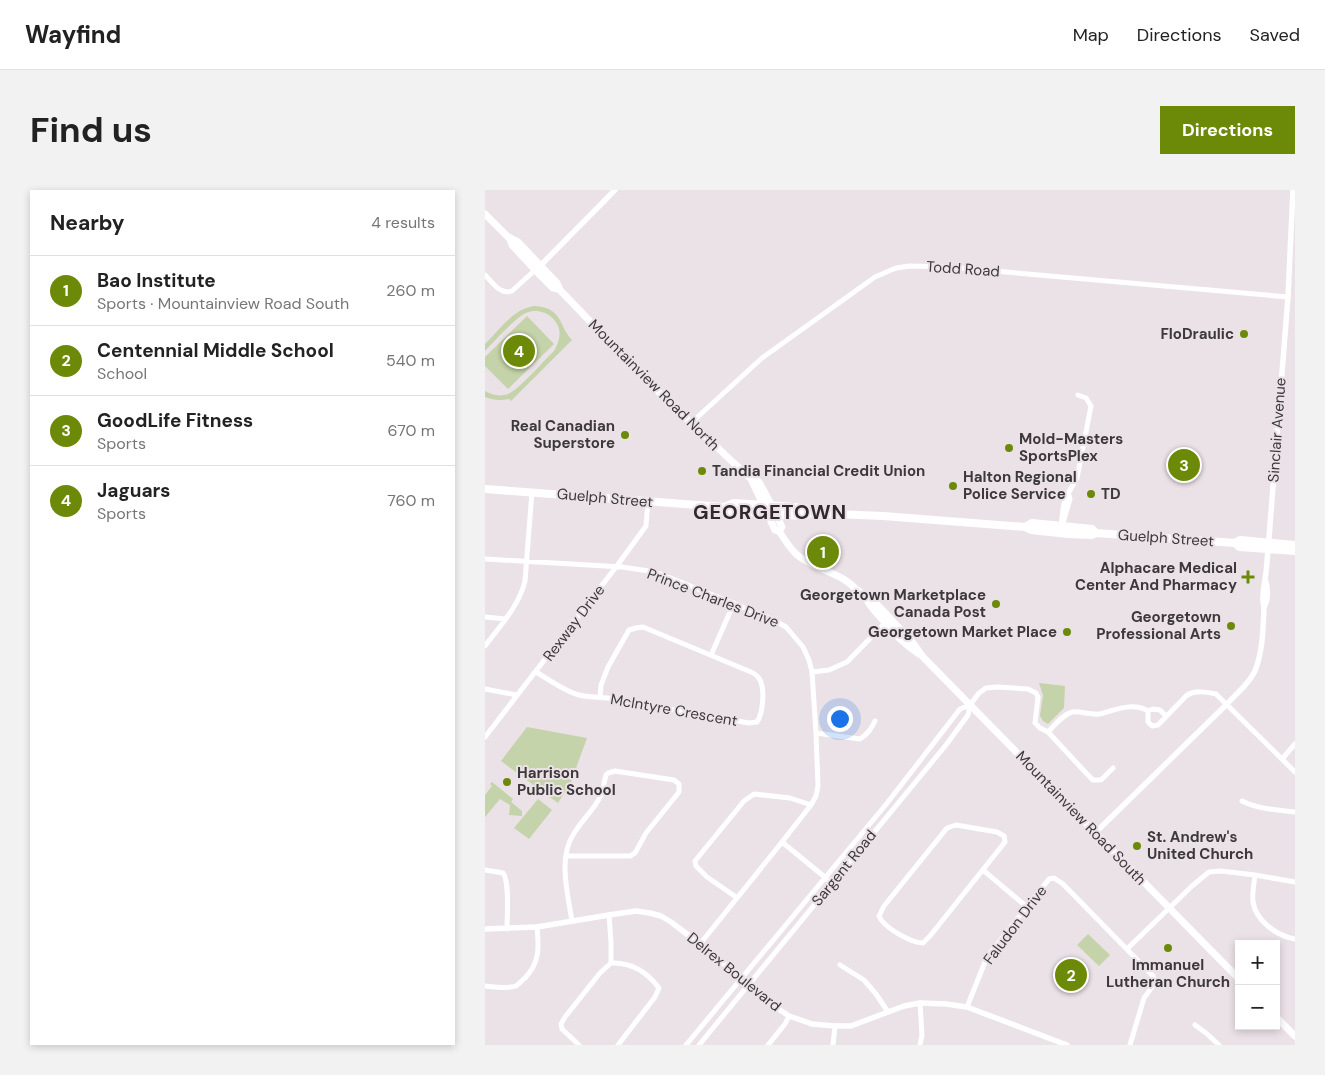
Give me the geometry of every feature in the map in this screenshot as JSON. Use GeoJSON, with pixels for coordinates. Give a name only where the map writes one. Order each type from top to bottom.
{"type":"FeatureCollection","features":[{"type":"Feature","properties":{"kind":"main road","name":"Mountainview Road North"},"geometry":{"type":"LineString","coordinates":[[485,214],[508,237],[512,245],[538,268],[553,288],[559,290],[630,364],[751,479],[759,482],[768,506]]}},
{"type":"Feature","properties":{"kind":"main road","name":"Mountainview Road North"},"geometry":{"type":"LineString","coordinates":[[751,479],[755,490],[768,506]]}},
{"type":"Feature","properties":{"kind":"main road","name":"Guelph Street"},"geometry":{"type":"LineString","coordinates":[[485,489],[724,508],[732,512],[805,516],[810,513],[883,516],[1025,527],[1032,524],[1061,529],[1092,529],[1097,533],[1235,543],[1239,547],[1295,545]]}},
{"type":"Feature","properties":{"kind":"main road"},"geometry":{"type":"LineString","coordinates":[[745,504],[755,490]]}},
{"type":"Feature","properties":{"kind":"main road","name":"Guelph Street"},"geometry":{"type":"LineString","coordinates":[[724,508],[734,504],[745,504],[805,508],[810,513]]}},
{"type":"Feature","properties":{"kind":"main road","name":"Mountainview Road South"},"geometry":{"type":"LineString","coordinates":[[768,506],[767,514],[775,530],[780,532],[789,547],[805,560],[842,578],[865,596],[868,605],[887,621],[908,646],[923,657],[1235,975]]}},
{"type":"Feature","properties":{"kind":"main road","name":"Mountainview Road South"},"geometry":{"type":"LineString","coordinates":[[768,506],[776,514],[781,527],[780,532]]}},
{"type":"Feature","properties":{"kind":"main road"},"geometry":{"type":"LineString","coordinates":[[780,532],[793,515]]}},
{"type":"Feature","properties":{"kind":"main road","name":"Guelph Street"},"geometry":{"type":"LineString","coordinates":[[1269,546],[1295,551]]}},
{"type":"Feature","properties":{"kind":"main road"},"geometry":{"type":"LineString","coordinates":[[1280,1021],[1295,1036]]}},
{"type":"Feature","properties":{"kind":"street"},"geometry":{"type":"LineString","coordinates":[[485,275],[502,291],[513,291],[615,190]]}},
{"type":"Feature","properties":{"kind":"street","name":"Sinclair Avenue"},"geometry":{"type":"LineString","coordinates":[[1095,832],[1227,704],[1248,682],[1255,671],[1261,650],[1264,607],[1262,601],[1265,592],[1269,546],[1293,190]]}},
{"type":"Feature","properties":{"kind":"street","name":"Todd Road"},"geometry":{"type":"LineString","coordinates":[[691,423],[761,358],[875,277],[896,268],[910,266],[949,267],[1287,297]]}},
{"type":"Feature","properties":{"kind":"street"},"geometry":{"type":"LineString","coordinates":[[1061,529],[1065,499],[1077,478],[1091,406],[1086,398],[1078,395]]}},
{"type":"Feature","properties":{"kind":"street"},"geometry":{"type":"LineString","coordinates":[[485,646],[523,592],[532,492]]}},
{"type":"Feature","properties":{"kind":"street","name":"Rexway Drive"},"geometry":{"type":"LineString","coordinates":[[485,737],[646,526],[649,502]]}},
{"type":"Feature","properties":{"kind":"street","name":"Prince Charles Drive"},"geometry":{"type":"LineString","coordinates":[[485,559],[616,567],[649,571],[772,619],[786,626],[803,647],[812,672],[818,786],[816,796],[811,805],[700,944]]}},
{"type":"Feature","properties":{"kind":"street"},"geometry":{"type":"LineString","coordinates":[[711,655],[734,603]]}},
{"type":"Feature","properties":{"kind":"street"},"geometry":{"type":"LineString","coordinates":[[485,617],[505,619]]}},
{"type":"Feature","properties":{"kind":"street"},"geometry":{"type":"LineString","coordinates":[[812,672],[829,670],[847,662],[887,621]]}},
{"type":"Feature","properties":{"kind":"street","name":"McIntyre Crescent"},"geometry":{"type":"LineString","coordinates":[[536,672],[579,695],[749,723],[757,722],[761,716],[763,699],[762,684],[759,678],[751,672],[643,627],[629,630],[608,667],[601,685],[600,697]]}},
{"type":"Feature","properties":{"kind":"street"},"geometry":{"type":"LineString","coordinates":[[970,705],[979,693],[986,688],[997,686],[1028,689],[1036,694],[1037,697],[1035,723],[1048,732],[1093,780],[1101,780],[1113,768]]}},
{"type":"Feature","properties":{"kind":"street"},"geometry":{"type":"LineString","coordinates":[[485,689],[517,695]]}},
{"type":"Feature","properties":{"kind":"street"},"geometry":{"type":"LineString","coordinates":[[1149,711],[1148,722],[1152,726],[1158,725],[1193,692],[1216,694],[1295,772]]}},
{"type":"Feature","properties":{"kind":"street","name":"Sargent Road"},"geometry":{"type":"LineString","coordinates":[[686,1045],[888,802],[960,709],[970,705]]}},
{"type":"Feature","properties":{"kind":"street","name":"Sargent Road"},"geometry":{"type":"LineString","coordinates":[[699,1045],[946,745],[968,715],[970,705]]}},
{"type":"Feature","properties":{"kind":"street"},"geometry":{"type":"LineString","coordinates":[[1048,732],[1061,718],[1071,712],[1098,715],[1118,708],[1129,707],[1143,708],[1149,711],[1153,709],[1160,710],[1166,716]]}},
{"type":"Feature","properties":{"kind":"street"},"geometry":{"type":"LineString","coordinates":[[816,733],[860,739],[870,731],[875,721]]}},
{"type":"Feature","properties":{"kind":"street"},"geometry":{"type":"LineString","coordinates":[[938,739],[946,745]]}},
{"type":"Feature","properties":{"kind":"street"},"geometry":{"type":"LineString","coordinates":[[1282,759],[1295,744]]}},
{"type":"Feature","properties":{"kind":"street"},"geometry":{"type":"LineString","coordinates":[[565,856],[629,856],[635,853],[646,833],[679,792],[679,784],[674,780],[615,771],[608,772],[600,798],[573,835],[565,856],[566,883],[572,921]]}},
{"type":"Feature","properties":{"kind":"street"},"geometry":{"type":"LineString","coordinates":[[736,898],[707,877],[696,866],[695,861],[744,801],[754,794],[790,798],[811,805]]}},
{"type":"Feature","properties":{"kind":"street"},"geometry":{"type":"LineString","coordinates":[[1242,801],[1275,810],[1295,812]]}},
{"type":"Feature","properties":{"kind":"street"},"geometry":{"type":"LineString","coordinates":[[888,802],[895,806]]}},
{"type":"Feature","properties":{"kind":"street"},"geometry":{"type":"LineString","coordinates":[[956,825],[997,832],[1004,836],[1005,842],[983,870],[923,943],[916,943],[881,921],[879,916],[884,906],[947,828],[956,825]]}},
{"type":"Feature","properties":{"kind":"street"},"geometry":{"type":"LineString","coordinates":[[782,842],[831,883]]}},
{"type":"Feature","properties":{"kind":"street"},"geometry":{"type":"LineString","coordinates":[[485,870],[503,873],[506,876],[507,929]]}},
{"type":"Feature","properties":{"kind":"street"},"geometry":{"type":"LineString","coordinates":[[983,870],[1027,907]]}},
{"type":"Feature","properties":{"kind":"street"},"geometry":{"type":"LineString","coordinates":[[1127,949],[1209,872],[1221,871],[1295,882]]}},
{"type":"Feature","properties":{"kind":"street"},"geometry":{"type":"LineString","coordinates":[[1255,875],[1253,904],[1257,915],[1270,928],[1282,936],[1295,939]]}},
{"type":"Feature","properties":{"kind":"street","name":"Faludon Drive"},"geometry":{"type":"LineString","coordinates":[[967,1007],[987,957],[1049,879],[1054,878],[1063,884],[1153,976],[1155,983],[1144,998],[1130,1045]]}},
{"type":"Feature","properties":{"kind":"street","name":"Delrex Boulevard"},"geometry":{"type":"LineString","coordinates":[[485,929],[537,927],[636,911],[650,913],[661,916],[671,922],[777,1008],[789,1016],[812,1024],[851,1026],[904,1006],[921,1003],[946,1004],[967,1007],[1067,1045]]}},
{"type":"Feature","properties":{"kind":"street"},"geometry":{"type":"LineString","coordinates":[[579,1045],[562,1029],[561,1024],[600,974],[611,963],[609,915]]}},
{"type":"Feature","properties":{"kind":"street"},"geometry":{"type":"LineString","coordinates":[[785,925],[793,930]]}},
{"type":"Feature","properties":{"kind":"street"},"geometry":{"type":"LineString","coordinates":[[485,986],[506,988],[517,985],[530,972],[536,961],[538,950],[537,927]]}},
{"type":"Feature","properties":{"kind":"street"},"geometry":{"type":"LineString","coordinates":[[611,963],[634,966],[653,979],[659,988],[655,997],[618,1045]]}},
{"type":"Feature","properties":{"kind":"street"},"geometry":{"type":"LineString","coordinates":[[840,965],[864,980],[876,994],[887,1012]]}},
{"type":"Feature","properties":{"kind":"street"},"geometry":{"type":"LineString","coordinates":[[920,1045],[922,1035],[921,1003]]}},
{"type":"Feature","properties":{"kind":"street"},"geometry":{"type":"LineString","coordinates":[[769,1045],[789,1016]]}},
{"type":"Feature","properties":{"kind":"street"},"geometry":{"type":"LineString","coordinates":[[1195,1025],[1207,1033],[1219,1045]]}},
{"type":"Feature","properties":{"kind":"street"},"geometry":{"type":"LineString","coordinates":[[833,1045],[835,1026]]}},
{"type":"Feature","properties":{"kind":"green space"},"geometry":{"type":"Polygon","coordinates":[[[535,306],[551,310],[559,318],[572,340],[511,401],[509,399],[497,400],[485,397],[485,391],[505,395],[513,391],[554,351],[559,338],[557,324],[548,314],[535,311],[526,313],[517,319],[485,351],[485,344],[507,320],[520,311],[535,306]]]}},
{"type":"Feature","properties":{"kind":"green space"},"geometry":{"type":"Polygon","coordinates":[[[527,316],[554,344],[508,389],[485,366],[485,357],[527,316]]]}},
{"type":"Feature","properties":{"kind":"green space"},"geometry":{"type":"Polygon","coordinates":[[[1039,683],[1065,686],[1064,708],[1048,724],[1040,716],[1043,695],[1039,683]]]}},
{"type":"Feature","properties":{"kind":"green space"},"geometry":{"type":"Polygon","coordinates":[[[527,727],[587,738],[571,782],[558,803],[501,761],[527,727]]]}},
{"type":"Feature","properties":{"kind":"green space"},"geometry":{"type":"Polygon","coordinates":[[[492,782],[513,799],[511,802],[522,811],[522,816],[509,815],[510,805],[500,799],[485,817],[485,795],[492,786],[490,784],[492,782]]]}},
{"type":"Feature","properties":{"kind":"green space"},"geometry":{"type":"Polygon","coordinates":[[[538,799],[552,810],[529,839],[514,828],[538,799]]]}},
{"type":"Feature","properties":{"kind":"green space"},"geometry":{"type":"Polygon","coordinates":[[[1088,934],[1110,955],[1099,966],[1077,945],[1088,934]]]}},
{"type":"Feature","properties":{"kind":"place","name":"FloDraulic"},"geometry":{"type":"Point","coordinates":[1244,334]}},
{"type":"Feature","properties":{"kind":"place","name":"Jaguars"},"geometry":{"type":"Point","coordinates":[519,351]}},
{"type":"Feature","properties":{"kind":"place","name":"Real Canadian Superstore"},"geometry":{"type":"Point","coordinates":[625,435]}},
{"type":"Feature","properties":{"kind":"place","name":"Mold-Masters SportsPlex"},"geometry":{"type":"Point","coordinates":[1009,448]}},
{"type":"Feature","properties":{"kind":"place","name":"GoodLife Fitness"},"geometry":{"type":"Point","coordinates":[1184,465]}},
{"type":"Feature","properties":{"kind":"place","name":"Tandia Financial Credit Union"},"geometry":{"type":"Point","coordinates":[702,471]}},
{"type":"Feature","properties":{"kind":"place","name":"Halton Regional Police Service"},"geometry":{"type":"Point","coordinates":[953,486]}},
{"type":"Feature","properties":{"kind":"place","name":"TD"},"geometry":{"type":"Point","coordinates":[1091,494]}},
{"type":"Feature","properties":{"kind":"place","name":"Bao Institute"},"geometry":{"type":"Point","coordinates":[823,552]}},
{"type":"Feature","properties":{"kind":"place","name":"Alphacare Medical Center And Pharmacy"},"geometry":{"type":"Point","coordinates":[1248,577]}},
{"type":"Feature","properties":{"kind":"place","name":"Georgetown Marketplace Canada Post"},"geometry":{"type":"Point","coordinates":[996,604]}},
{"type":"Feature","properties":{"kind":"place","name":"Georgetown Professional Arts"},"geometry":{"type":"Point","coordinates":[1231,626]}},
{"type":"Feature","properties":{"kind":"place","name":"Georgetown Market Place"},"geometry":{"type":"Point","coordinates":[1067,632]}},
{"type":"Feature","properties":{"kind":"place","name":"Harrison Public School"},"geometry":{"type":"Point","coordinates":[507,782]}},
{"type":"Feature","properties":{"kind":"place","name":"St. Andrew's United Church"},"geometry":{"type":"Point","coordinates":[1137,846]}},
{"type":"Feature","properties":{"kind":"place","name":"Immanuel Lutheran Church"},"geometry":{"type":"Point","coordinates":[1168,948]}},
{"type":"Feature","properties":{"kind":"place","name":"Centennial Middle School"},"geometry":{"type":"Point","coordinates":[1071,975]}},
{"type":"Feature","properties":{"kind":"district","name":"GEORGETOWN"},"geometry":{"type":"Point","coordinates":[770,512]}}]}
